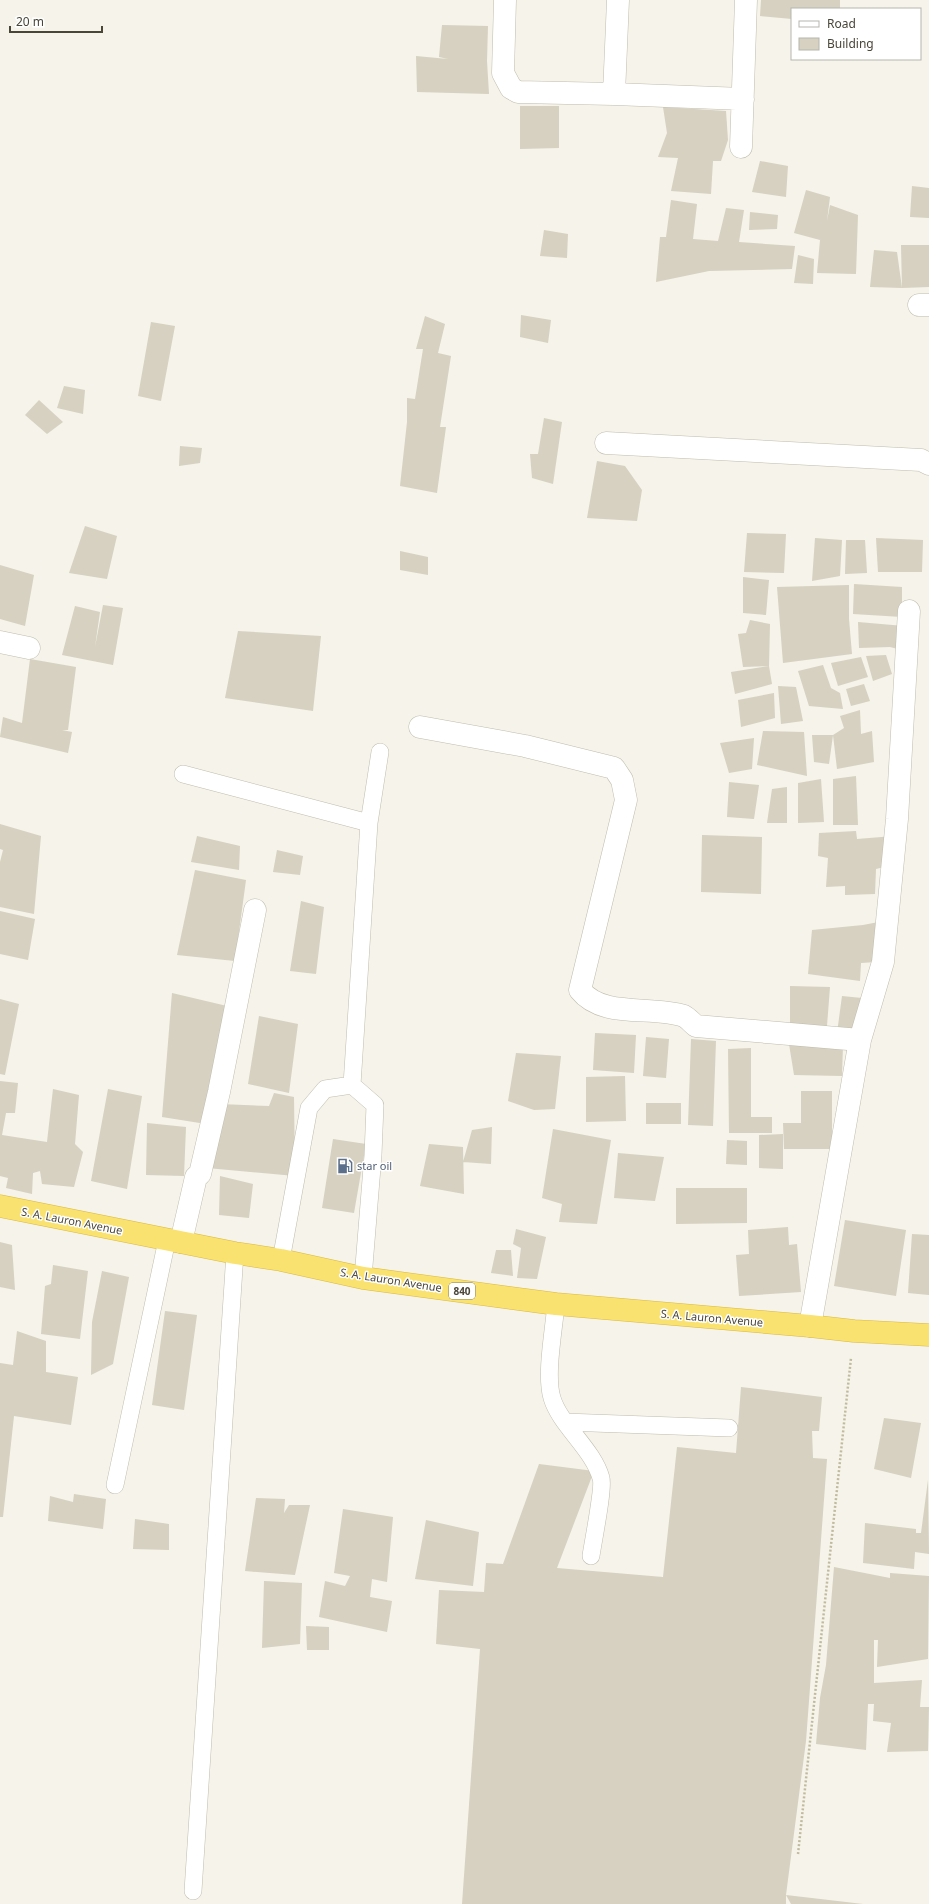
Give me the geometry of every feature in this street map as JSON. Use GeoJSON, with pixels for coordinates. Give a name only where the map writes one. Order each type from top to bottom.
{"type":"FeatureCollection","features":[{"type":"Feature","properties":{"kind":"highway","name":"S. A. Lauron Avenue"},"geometry":{"type":"LineString","coordinates":[[0,1206],[235,1253],[281,1260],[363,1278],[556,1304],[854,1331],[929,1335]]}},
{"type":"Feature","properties":{"kind":"street"},"geometry":{"type":"LineString","coordinates":[[505,0],[503,73],[511,88],[518,92],[743,99]]}},
{"type":"Feature","properties":{"kind":"street"},"geometry":{"type":"LineString","coordinates":[[614,94],[618,0]]}},
{"type":"Feature","properties":{"kind":"street"},"geometry":{"type":"LineString","coordinates":[[741,147],[746,0]]}},
{"type":"Feature","properties":{"kind":"street"},"geometry":{"type":"LineString","coordinates":[[606,443],[921,460],[929,464]]}},
{"type":"Feature","properties":{"kind":"street"},"geometry":{"type":"LineString","coordinates":[[810,1326],[860,1040],[884,962],[897,818],[909,611]]}},
{"type":"Feature","properties":{"kind":"street"},"geometry":{"type":"LineString","coordinates":[[0,642],[30,648]]}},
{"type":"Feature","properties":{"kind":"street"},"geometry":{"type":"LineString","coordinates":[[420,727],[525,746],[614,768],[622,780],[626,800],[580,990],[586,998],[600,1006],[685,1016],[696,1026],[860,1040]]}},
{"type":"Feature","properties":{"kind":"street"},"geometry":{"type":"LineString","coordinates":[[174,1241],[196,1178],[200,1174],[218,1092],[254,910]]}},
{"type":"Feature","properties":{"kind":"lane"},"geometry":{"type":"LineString","coordinates":[[352,1085],[369,823],[380,752]]}},
{"type":"Feature","properties":{"kind":"lane"},"geometry":{"type":"LineString","coordinates":[[183,774],[369,823]]}},
{"type":"Feature","properties":{"kind":"lane"},"geometry":{"type":"LineString","coordinates":[[281,1260],[309,1108],[324,1089],[352,1085],[375,1105],[373,1155],[363,1278]]}},
{"type":"Feature","properties":{"kind":"lane"},"geometry":{"type":"LineString","coordinates":[[115,1485],[174,1241]]}},
{"type":"Feature","properties":{"kind":"lane"},"geometry":{"type":"LineString","coordinates":[[193,1891],[235,1253]]}},
{"type":"Feature","properties":{"kind":"lane"},"geometry":{"type":"LineString","coordinates":[[556,1304],[549,1381],[552,1399],[565,1422],[592,1458],[602,1479],[591,1556]]}},
{"type":"Feature","properties":{"kind":"lane"},"geometry":{"type":"LineString","coordinates":[[565,1422],[729,1428]]}},
{"type":"Feature","properties":{"kind":"path"},"geometry":{"type":"LineString","coordinates":[[798,1854],[854,1331]]}},
{"type":"Feature","properties":{"kind":"building"},"geometry":{"type":"Polygon","coordinates":[[[761,0],[840,0],[840,8],[791,8],[791,19],[760,16],[761,0]]]}},
{"type":"Feature","properties":{"kind":"building"},"geometry":{"type":"Polygon","coordinates":[[[442,25],[488,26],[487,61],[489,94],[417,92],[416,56],[448,59],[439,57],[442,25]]]}},
{"type":"Feature","properties":{"kind":"building"},"geometry":{"type":"Polygon","coordinates":[[[520,106],[559,106],[559,148],[520,149],[520,106]]]}},
{"type":"Feature","properties":{"kind":"building"},"geometry":{"type":"Polygon","coordinates":[[[663,107],[726,111],[728,140],[721,161],[713,161],[711,194],[671,191],[678,158],[658,157],[667,133],[663,107]]]}},
{"type":"Feature","properties":{"kind":"building"},"geometry":{"type":"Polygon","coordinates":[[[760,161],[788,166],[786,197],[752,192],[760,161]]]}},
{"type":"Feature","properties":{"kind":"building"},"geometry":{"type":"Polygon","coordinates":[[[912,186],[929,188],[929,218],[910,217],[912,186]]]}},
{"type":"Feature","properties":{"kind":"building"},"geometry":{"type":"Polygon","coordinates":[[[806,190],[830,197],[827,221],[830,205],[858,215],[856,274],[817,273],[820,240],[794,233],[806,190]]]}},
{"type":"Feature","properties":{"kind":"building"},"geometry":{"type":"Polygon","coordinates":[[[671,200],[697,204],[693,239],[718,241],[726,208],[744,210],[739,242],[795,246],[792,269],[709,271],[656,282],[660,237],[666,237],[671,200]]]}},
{"type":"Feature","properties":{"kind":"building"},"geometry":{"type":"Polygon","coordinates":[[[750,212],[778,215],[777,229],[749,230],[750,212]]]}},
{"type":"Feature","properties":{"kind":"building"},"geometry":{"type":"Polygon","coordinates":[[[544,230],[568,234],[567,258],[540,256],[544,230]]]}},
{"type":"Feature","properties":{"kind":"building"},"geometry":{"type":"Polygon","coordinates":[[[901,245],[929,245],[929,287],[902,288],[901,245]]]}},
{"type":"Feature","properties":{"kind":"building"},"geometry":{"type":"Polygon","coordinates":[[[874,250],[897,252],[902,288],[870,287],[874,250]]]}},
{"type":"Feature","properties":{"kind":"building"},"geometry":{"type":"Polygon","coordinates":[[[798,255],[814,259],[813,284],[794,283],[798,255]]]}},
{"type":"Feature","properties":{"kind":"building"},"geometry":{"type":"Polygon","coordinates":[[[521,315],[551,320],[548,343],[520,337],[521,315]]]}},
{"type":"Feature","properties":{"kind":"building"},"geometry":{"type":"Polygon","coordinates":[[[425,316],[445,324],[438,353],[451,356],[440,427],[446,427],[437,493],[400,486],[407,422],[407,398],[415,399],[423,349],[416,349],[425,316]]]}},
{"type":"Feature","properties":{"kind":"building"},"geometry":{"type":"Polygon","coordinates":[[[151,322],[175,326],[161,401],[138,396],[151,322]]]}},
{"type":"Feature","properties":{"kind":"building"},"geometry":{"type":"Polygon","coordinates":[[[64,386],[85,390],[83,414],[57,408],[64,386]]]}},
{"type":"Feature","properties":{"kind":"building"},"geometry":{"type":"Polygon","coordinates":[[[39,400],[63,422],[47,434],[25,415],[39,400]]]}},
{"type":"Feature","properties":{"kind":"building"},"geometry":{"type":"Polygon","coordinates":[[[544,418],[562,422],[553,484],[532,478],[530,454],[538,454],[544,418]]]}},
{"type":"Feature","properties":{"kind":"building"},"geometry":{"type":"Polygon","coordinates":[[[180,446],[202,448],[200,463],[179,466],[180,446]]]}},
{"type":"Feature","properties":{"kind":"building"},"geometry":{"type":"Polygon","coordinates":[[[597,461],[625,466],[642,490],[637,521],[587,518],[597,461]]]}},
{"type":"Feature","properties":{"kind":"building"},"geometry":{"type":"Polygon","coordinates":[[[85,526],[117,536],[107,579],[69,573],[85,526]]]}},
{"type":"Feature","properties":{"kind":"building"},"geometry":{"type":"Polygon","coordinates":[[[747,533],[786,534],[784,573],[744,572],[747,533]]]}},
{"type":"Feature","properties":{"kind":"building"},"geometry":{"type":"Polygon","coordinates":[[[815,538],[842,540],[840,576],[812,581],[815,538]]]}},
{"type":"Feature","properties":{"kind":"building"},"geometry":{"type":"Polygon","coordinates":[[[876,538],[923,540],[922,572],[878,572],[876,538]]]}},
{"type":"Feature","properties":{"kind":"building"},"geometry":{"type":"Polygon","coordinates":[[[846,540],[865,540],[867,573],[845,574],[846,540]]]}},
{"type":"Feature","properties":{"kind":"building"},"geometry":{"type":"Polygon","coordinates":[[[400,551],[428,557],[428,575],[400,570],[400,551]]]}},
{"type":"Feature","properties":{"kind":"building"},"geometry":{"type":"Polygon","coordinates":[[[0,565],[34,575],[25,626],[0,619],[0,565]]]}},
{"type":"Feature","properties":{"kind":"building"},"geometry":{"type":"Polygon","coordinates":[[[743,577],[769,580],[766,615],[743,613],[743,577]]]}},
{"type":"Feature","properties":{"kind":"building"},"geometry":{"type":"Polygon","coordinates":[[[854,584],[902,587],[902,617],[853,614],[854,584]]]}},
{"type":"Feature","properties":{"kind":"building"},"geometry":{"type":"Polygon","coordinates":[[[849,585],[849,619],[852,654],[783,663],[777,587],[849,585]]]}},
{"type":"Feature","properties":{"kind":"building"},"geometry":{"type":"Polygon","coordinates":[[[103,605],[123,608],[113,665],[62,655],[75,606],[100,612],[95,647],[103,605]]]}},
{"type":"Feature","properties":{"kind":"building"},"geometry":{"type":"Polygon","coordinates":[[[750,620],[770,624],[769,666],[743,667],[738,634],[746,633],[750,620]]]}},
{"type":"Feature","properties":{"kind":"building"},"geometry":{"type":"Polygon","coordinates":[[[858,622],[904,626],[906,651],[890,647],[859,648],[858,622]]]}},
{"type":"Feature","properties":{"kind":"building"},"geometry":{"type":"Polygon","coordinates":[[[238,631],[321,636],[313,711],[225,698],[238,631]]]}},
{"type":"Feature","properties":{"kind":"building"},"geometry":{"type":"Polygon","coordinates":[[[886,655],[892,674],[873,681],[866,656],[886,655]]]}},
{"type":"Feature","properties":{"kind":"building"},"geometry":{"type":"Polygon","coordinates":[[[861,657],[868,677],[838,686],[831,663],[861,657]]]}},
{"type":"Feature","properties":{"kind":"building"},"geometry":{"type":"Polygon","coordinates":[[[30,659],[76,667],[68,730],[62,730],[72,732],[68,753],[0,737],[3,717],[22,723],[30,659]]]}},
{"type":"Feature","properties":{"kind":"building"},"geometry":{"type":"Polygon","coordinates":[[[823,665],[831,688],[840,693],[843,709],[809,706],[798,671],[823,665]]]}},
{"type":"Feature","properties":{"kind":"building"},"geometry":{"type":"Polygon","coordinates":[[[769,666],[772,684],[735,694],[731,672],[769,666]]]}},
{"type":"Feature","properties":{"kind":"building"},"geometry":{"type":"Polygon","coordinates":[[[864,684],[870,701],[851,706],[846,689],[864,684]]]}},
{"type":"Feature","properties":{"kind":"building"},"geometry":{"type":"Polygon","coordinates":[[[778,686],[796,687],[803,721],[781,724],[778,686]]]}},
{"type":"Feature","properties":{"kind":"building"},"geometry":{"type":"Polygon","coordinates":[[[774,693],[775,718],[741,727],[738,700],[774,693]]]}},
{"type":"Feature","properties":{"kind":"building"},"geometry":{"type":"Polygon","coordinates":[[[860,710],[861,734],[872,731],[874,762],[837,769],[833,735],[844,728],[840,716],[860,710]]]}},
{"type":"Feature","properties":{"kind":"building"},"geometry":{"type":"Polygon","coordinates":[[[763,731],[804,732],[807,776],[757,765],[763,731]]]}},
{"type":"Feature","properties":{"kind":"building"},"geometry":{"type":"Polygon","coordinates":[[[812,735],[833,735],[829,764],[814,762],[812,735]]]}},
{"type":"Feature","properties":{"kind":"building"},"geometry":{"type":"Polygon","coordinates":[[[754,738],[752,769],[729,773],[720,743],[754,738]]]}},
{"type":"Feature","properties":{"kind":"building"},"geometry":{"type":"Polygon","coordinates":[[[856,776],[858,825],[833,825],[833,779],[856,776]]]}},
{"type":"Feature","properties":{"kind":"building"},"geometry":{"type":"Polygon","coordinates":[[[821,779],[824,822],[798,823],[798,783],[821,779]]]}},
{"type":"Feature","properties":{"kind":"building"},"geometry":{"type":"Polygon","coordinates":[[[729,782],[759,785],[754,819],[727,817],[729,782]]]}},
{"type":"Feature","properties":{"kind":"building"},"geometry":{"type":"Polygon","coordinates":[[[787,787],[787,823],[767,823],[772,789],[787,787]]]}},
{"type":"Feature","properties":{"kind":"building"},"geometry":{"type":"Polygon","coordinates":[[[0,824],[41,836],[34,914],[0,907],[0,862],[3,850],[0,849],[0,824]]]}},
{"type":"Feature","properties":{"kind":"building"},"geometry":{"type":"Polygon","coordinates":[[[856,831],[857,839],[894,836],[892,865],[876,869],[875,894],[845,895],[845,886],[826,887],[828,858],[818,856],[819,833],[856,831]]]}},
{"type":"Feature","properties":{"kind":"building"},"geometry":{"type":"Polygon","coordinates":[[[702,835],[762,837],[761,894],[701,892],[702,835]]]}},
{"type":"Feature","properties":{"kind":"building"},"geometry":{"type":"Polygon","coordinates":[[[197,836],[240,846],[239,870],[191,862],[197,836]]]}},
{"type":"Feature","properties":{"kind":"building"},"geometry":{"type":"Polygon","coordinates":[[[277,850],[303,856],[300,875],[273,872],[277,850]]]}},
{"type":"Feature","properties":{"kind":"building"},"geometry":{"type":"Polygon","coordinates":[[[195,870],[246,880],[235,961],[177,955],[195,870]]]}},
{"type":"Feature","properties":{"kind":"building"},"geometry":{"type":"Polygon","coordinates":[[[301,901],[324,907],[316,974],[290,971],[301,901]]]}},
{"type":"Feature","properties":{"kind":"building"},"geometry":{"type":"Polygon","coordinates":[[[0,911],[35,919],[28,960],[0,954],[0,911]]]}},
{"type":"Feature","properties":{"kind":"building"},"geometry":{"type":"Polygon","coordinates":[[[884,921],[876,962],[861,963],[860,981],[808,974],[812,930],[863,925],[884,921]]]}},
{"type":"Feature","properties":{"kind":"building"},"geometry":{"type":"Polygon","coordinates":[[[790,986],[830,987],[827,1026],[790,1028],[790,986]]]}},
{"type":"Feature","properties":{"kind":"building"},"geometry":{"type":"Polygon","coordinates":[[[172,993],[227,1006],[206,1124],[162,1117],[172,993]]]}},
{"type":"Feature","properties":{"kind":"building"},"geometry":{"type":"Polygon","coordinates":[[[842,996],[862,998],[861,1036],[837,1033],[842,996]]]}},
{"type":"Feature","properties":{"kind":"building"},"geometry":{"type":"Polygon","coordinates":[[[0,999],[19,1004],[5,1075],[0,1074],[0,999]]]}},
{"type":"Feature","properties":{"kind":"building"},"geometry":{"type":"Polygon","coordinates":[[[259,1016],[298,1024],[289,1093],[248,1084],[259,1016]]]}},
{"type":"Feature","properties":{"kind":"building"},"geometry":{"type":"Polygon","coordinates":[[[595,1033],[636,1035],[634,1073],[593,1070],[595,1033]]]}},
{"type":"Feature","properties":{"kind":"building"},"geometry":{"type":"Polygon","coordinates":[[[646,1037],[669,1039],[666,1078],[643,1076],[646,1037]]]}},
{"type":"Feature","properties":{"kind":"building"},"geometry":{"type":"Polygon","coordinates":[[[691,1039],[716,1041],[713,1126],[688,1125],[691,1039]]]}},
{"type":"Feature","properties":{"kind":"building"},"geometry":{"type":"Polygon","coordinates":[[[789,1044],[843,1044],[842,1076],[794,1075],[789,1044]]]}},
{"type":"Feature","properties":{"kind":"building"},"geometry":{"type":"Polygon","coordinates":[[[751,1048],[751,1117],[772,1117],[772,1133],[729,1133],[728,1049],[751,1048]]]}},
{"type":"Feature","properties":{"kind":"building"},"geometry":{"type":"Polygon","coordinates":[[[516,1053],[561,1056],[555,1109],[534,1110],[508,1101],[516,1053]]]}},
{"type":"Feature","properties":{"kind":"building"},"geometry":{"type":"Polygon","coordinates":[[[625,1076],[626,1121],[586,1122],[586,1077],[625,1076]]]}},
{"type":"Feature","properties":{"kind":"building"},"geometry":{"type":"Polygon","coordinates":[[[0,1081],[18,1083],[15,1113],[6,1113],[2,1135],[47,1142],[53,1089],[79,1095],[75,1144],[83,1152],[74,1187],[42,1184],[40,1171],[33,1173],[32,1194],[6,1188],[8,1178],[0,1176],[0,1081]]]}},
{"type":"Feature","properties":{"kind":"building"},"geometry":{"type":"Polygon","coordinates":[[[108,1089],[142,1096],[127,1189],[91,1181],[108,1089]]]}},
{"type":"Feature","properties":{"kind":"building"},"geometry":{"type":"Polygon","coordinates":[[[801,1091],[832,1091],[832,1149],[784,1149],[783,1123],[801,1123],[801,1091]]]}},
{"type":"Feature","properties":{"kind":"building"},"geometry":{"type":"Polygon","coordinates":[[[274,1093],[294,1097],[295,1176],[207,1168],[220,1104],[269,1106],[274,1093]]]}},
{"type":"Feature","properties":{"kind":"building"},"geometry":{"type":"Polygon","coordinates":[[[646,1103],[681,1103],[681,1124],[646,1124],[646,1103]]]}},
{"type":"Feature","properties":{"kind":"building"},"geometry":{"type":"Polygon","coordinates":[[[147,1123],[186,1127],[184,1176],[146,1175],[147,1123]]]}},
{"type":"Feature","properties":{"kind":"building"},"geometry":{"type":"Polygon","coordinates":[[[492,1127],[491,1164],[463,1162],[472,1130],[492,1127]]]}},
{"type":"Feature","properties":{"kind":"building"},"geometry":{"type":"Polygon","coordinates":[[[553,1129],[611,1140],[597,1224],[559,1222],[562,1204],[542,1198],[553,1129]]]}},
{"type":"Feature","properties":{"kind":"building"},"geometry":{"type":"Polygon","coordinates":[[[783,1134],[783,1169],[759,1168],[759,1135],[783,1134]]]}},
{"type":"Feature","properties":{"kind":"building"},"geometry":{"type":"Polygon","coordinates":[[[333,1139],[366,1144],[354,1213],[322,1208],[333,1139]]]}},
{"type":"Feature","properties":{"kind":"building"},"geometry":{"type":"Polygon","coordinates":[[[727,1140],[747,1141],[747,1165],[726,1164],[727,1140]]]}},
{"type":"Feature","properties":{"kind":"building"},"geometry":{"type":"Polygon","coordinates":[[[429,1144],[463,1147],[464,1194],[420,1186],[429,1144]]]}},
{"type":"Feature","properties":{"kind":"building"},"geometry":{"type":"Polygon","coordinates":[[[618,1153],[664,1157],[655,1201],[614,1198],[618,1153]]]}},
{"type":"Feature","properties":{"kind":"building"},"geometry":{"type":"Polygon","coordinates":[[[220,1176],[253,1184],[249,1218],[219,1215],[220,1176]]]}},
{"type":"Feature","properties":{"kind":"building"},"geometry":{"type":"Polygon","coordinates":[[[676,1188],[747,1188],[747,1223],[676,1224],[676,1188]]]}},
{"type":"Feature","properties":{"kind":"building"},"geometry":{"type":"Polygon","coordinates":[[[845,1220],[906,1230],[896,1296],[834,1286],[845,1220]]]}},
{"type":"Feature","properties":{"kind":"building"},"geometry":{"type":"Polygon","coordinates":[[[788,1227],[789,1245],[797,1244],[801,1292],[739,1296],[736,1255],[749,1254],[748,1230],[788,1227]]]}},
{"type":"Feature","properties":{"kind":"building"},"geometry":{"type":"Polygon","coordinates":[[[516,1229],[546,1237],[537,1279],[517,1278],[521,1248],[513,1244],[516,1229]]]}},
{"type":"Feature","properties":{"kind":"building"},"geometry":{"type":"Polygon","coordinates":[[[912,1234],[929,1235],[929,1295],[908,1293],[912,1234]]]}},
{"type":"Feature","properties":{"kind":"building"},"geometry":{"type":"Polygon","coordinates":[[[0,1242],[12,1245],[15,1290],[0,1287],[0,1242]]]}},
{"type":"Feature","properties":{"kind":"building"},"geometry":{"type":"Polygon","coordinates":[[[496,1250],[511,1250],[513,1276],[491,1273],[496,1250]]]}},
{"type":"Feature","properties":{"kind":"building"},"geometry":{"type":"Polygon","coordinates":[[[53,1265],[88,1271],[80,1339],[41,1334],[45,1286],[51,1284],[53,1265]]]}},
{"type":"Feature","properties":{"kind":"building"},"geometry":{"type":"Polygon","coordinates":[[[102,1271],[129,1277],[113,1364],[91,1375],[92,1322],[102,1271]]]}},
{"type":"Feature","properties":{"kind":"building"},"geometry":{"type":"Polygon","coordinates":[[[165,1311],[197,1315],[184,1410],[152,1405],[165,1311]]]}},
{"type":"Feature","properties":{"kind":"building"},"geometry":{"type":"Polygon","coordinates":[[[17,1331],[46,1341],[46,1372],[78,1377],[71,1425],[14,1416],[3,1517],[0,1517],[0,1363],[13,1365],[17,1331]]]}},
{"type":"Feature","properties":{"kind":"building"},"geometry":{"type":"Polygon","coordinates":[[[741,1387],[822,1397],[819,1431],[812,1431],[813,1458],[827,1459],[806,1741],[786,1904],[462,1904],[480,1649],[436,1644],[439,1590],[484,1592],[486,1563],[503,1564],[539,1464],[594,1471],[557,1568],[663,1577],[677,1447],[736,1453],[741,1387]]]}},
{"type":"Feature","properties":{"kind":"building"},"geometry":{"type":"Polygon","coordinates":[[[884,1418],[921,1423],[911,1478],[874,1469],[884,1418]]]}},
{"type":"Feature","properties":{"kind":"building"},"geometry":{"type":"Polygon","coordinates":[[[928,1480],[929,1554],[915,1552],[914,1569],[863,1563],[865,1523],[916,1529],[916,1533],[921,1533],[928,1480]]]}},
{"type":"Feature","properties":{"kind":"building"},"geometry":{"type":"Polygon","coordinates":[[[74,1494],[106,1499],[103,1529],[48,1521],[50,1496],[73,1502],[74,1494]]]}},
{"type":"Feature","properties":{"kind":"building"},"geometry":{"type":"Polygon","coordinates":[[[256,1498],[285,1499],[284,1513],[289,1505],[310,1505],[295,1575],[245,1571],[256,1498]]]}},
{"type":"Feature","properties":{"kind":"building"},"geometry":{"type":"Polygon","coordinates":[[[343,1509],[393,1517],[387,1582],[372,1579],[370,1597],[392,1601],[387,1632],[319,1617],[325,1581],[345,1586],[350,1576],[334,1573],[343,1509]]]}},
{"type":"Feature","properties":{"kind":"building"},"geometry":{"type":"Polygon","coordinates":[[[135,1519],[169,1524],[169,1550],[133,1549],[135,1519]]]}},
{"type":"Feature","properties":{"kind":"building"},"geometry":{"type":"Polygon","coordinates":[[[426,1520],[479,1532],[473,1586],[415,1579],[426,1520]]]}},
{"type":"Feature","properties":{"kind":"building"},"geometry":{"type":"Polygon","coordinates":[[[834,1567],[890,1578],[890,1573],[929,1576],[928,1659],[877,1667],[878,1640],[874,1640],[874,1683],[922,1680],[920,1707],[929,1707],[928,1751],[887,1752],[891,1723],[873,1721],[874,1704],[868,1704],[866,1750],[816,1744],[820,1698],[826,1665],[834,1567]]]}},
{"type":"Feature","properties":{"kind":"building"},"geometry":{"type":"Polygon","coordinates":[[[264,1581],[302,1583],[300,1644],[262,1648],[264,1581]]]}},
{"type":"Feature","properties":{"kind":"building"},"geometry":{"type":"Polygon","coordinates":[[[306,1626],[329,1627],[329,1650],[307,1650],[306,1626]]]}},
{"type":"Feature","properties":{"kind":"building"},"geometry":{"type":"Polygon","coordinates":[[[786,1895],[863,1904],[791,1904],[786,1895]]]}},
{"type":"Feature","properties":{"kind":"place","name":"star oil"},"geometry":{"type":"Point","coordinates":[345,1166]}}]}
